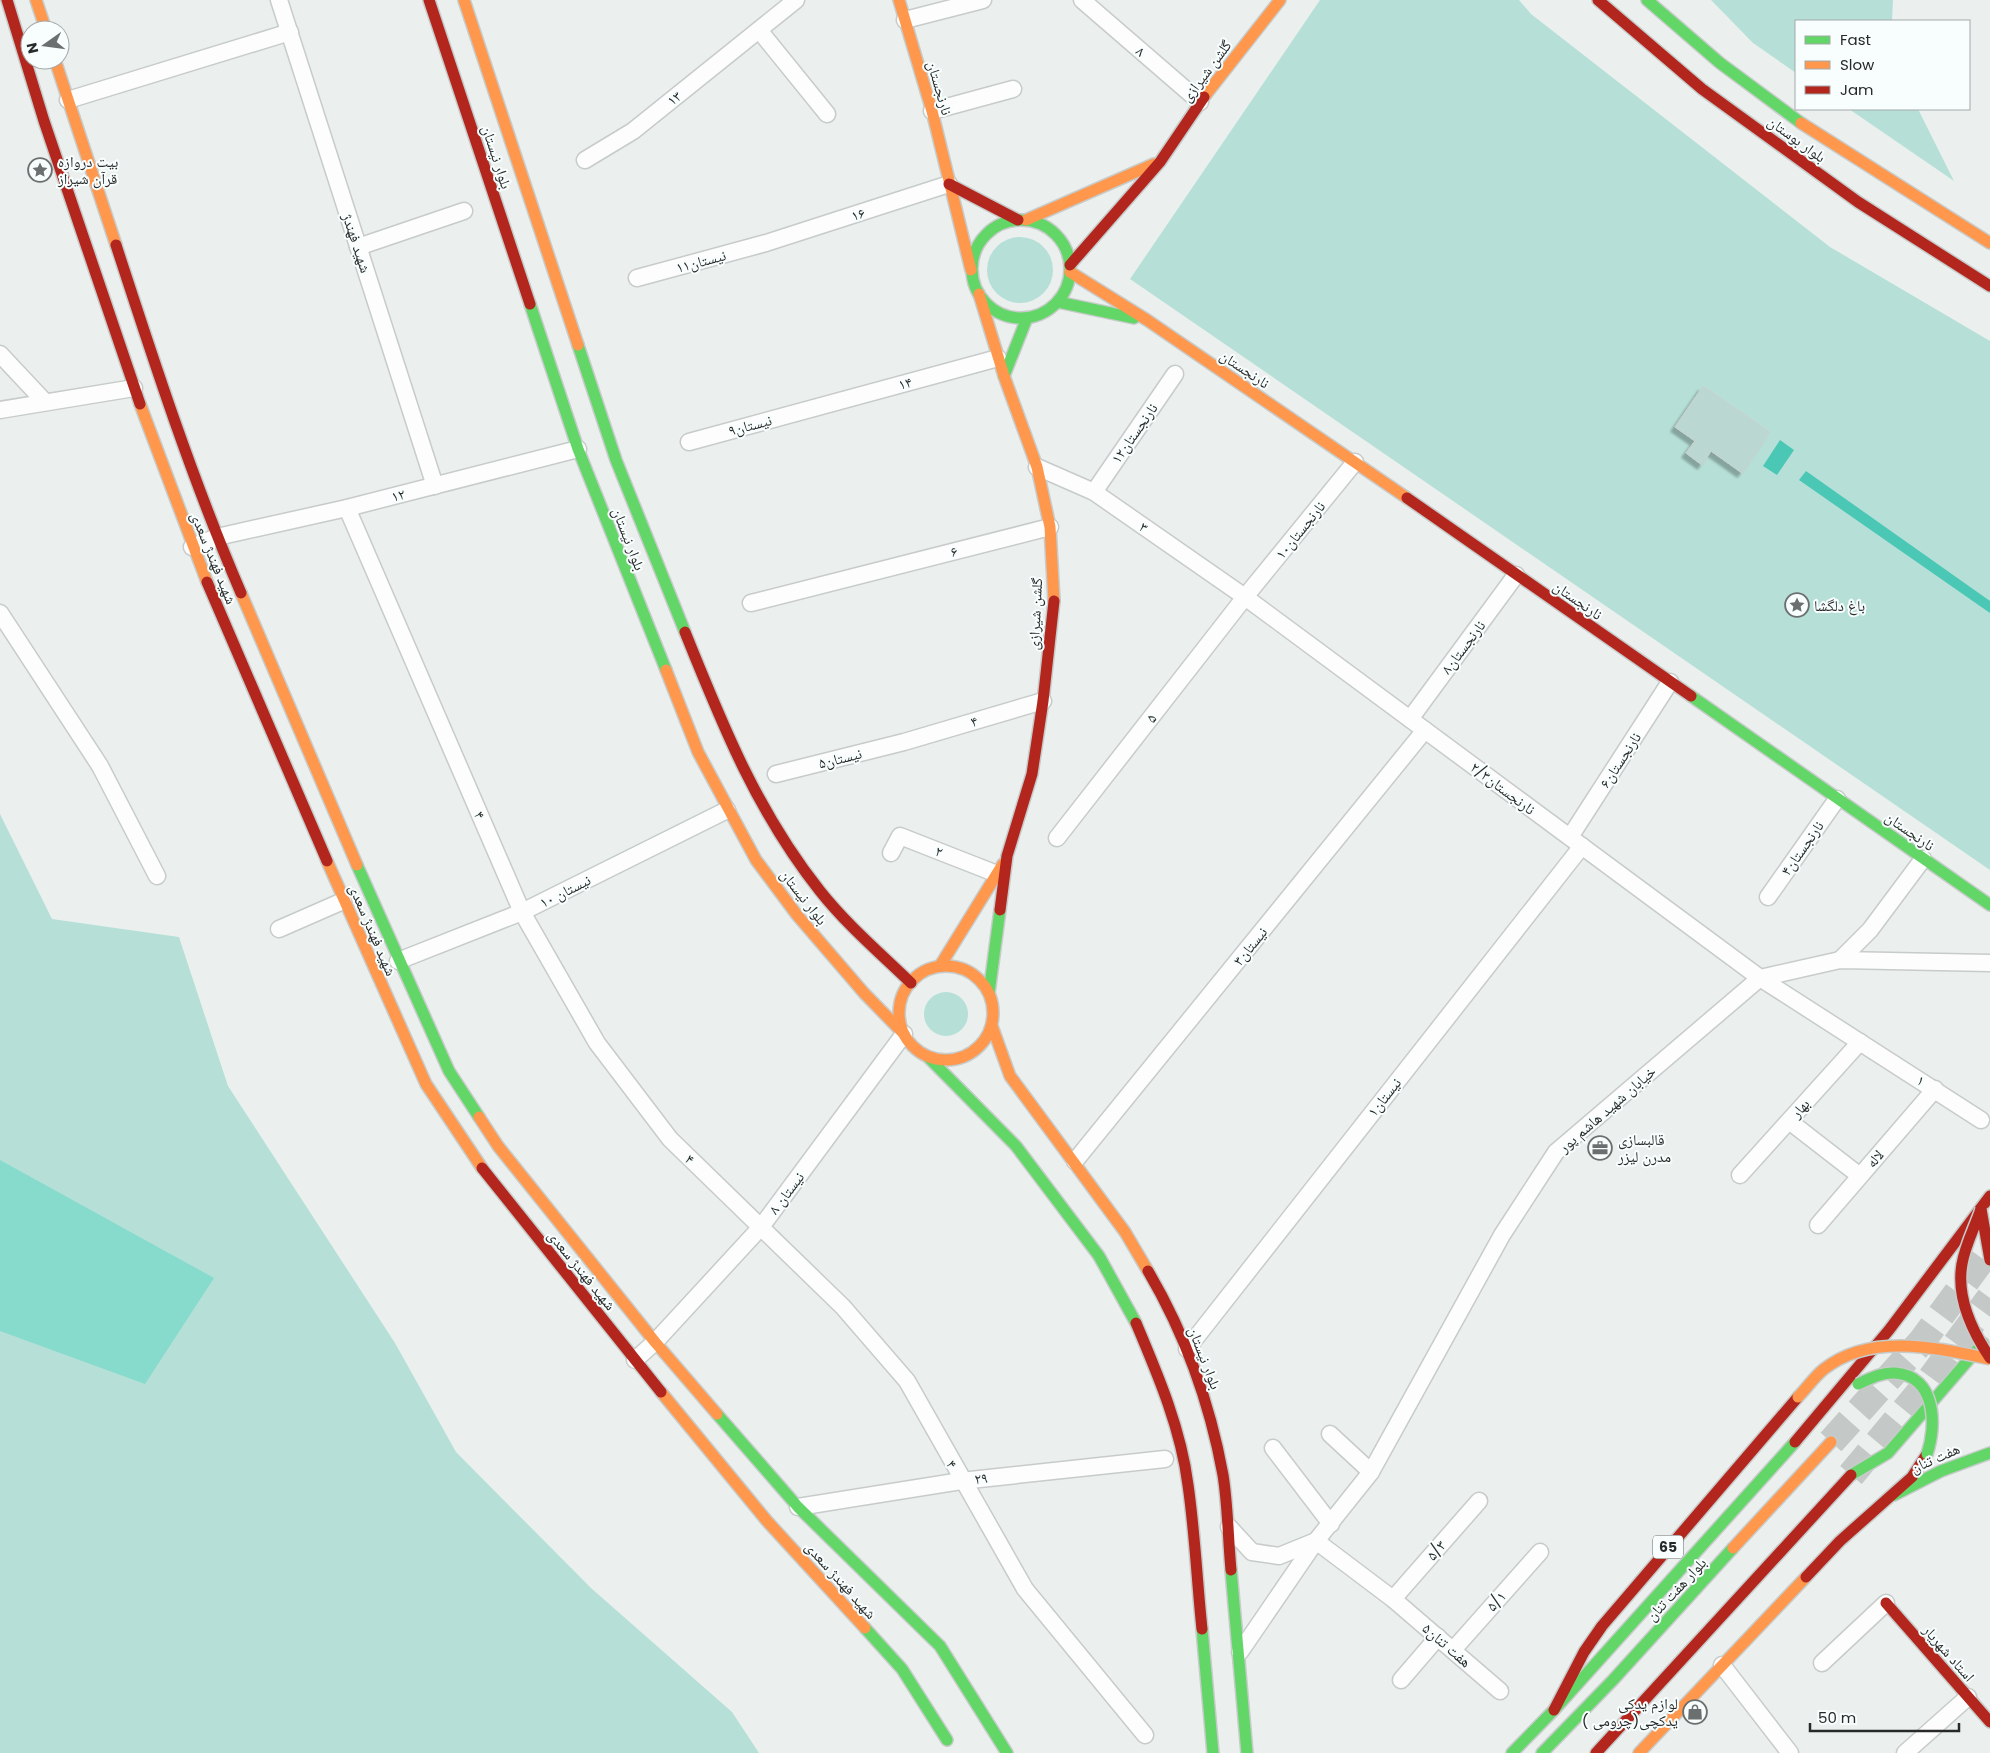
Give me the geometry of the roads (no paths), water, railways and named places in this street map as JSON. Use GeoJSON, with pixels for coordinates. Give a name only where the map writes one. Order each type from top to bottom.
{"type":"FeatureCollection","features":[{"type":"Feature","properties":{"kind":"main road","name":"شهید فهندژ سعدی"},"geometry":{"type":"LineString","coordinates":[[7,0],[44,121],[134,388],[192,547],[344,901],[426,1084],[477,1162],[635,1360],[767,1521],[902,1669],[946,1740]]}},
{"type":"Feature","properties":{"kind":"main road"},"geometry":{"type":"LineString","coordinates":[[36,0],[43,20]]}},
{"type":"Feature","properties":{"kind":"main road","name":"بلوار نیستان"},"geometry":{"type":"LineString","coordinates":[[429,0],[578,449],[698,752],[756,860],[798,915],[864,993],[904,1034]]}},
{"type":"Feature","properties":{"kind":"main road","name":"بلوار نیستان"},"geometry":{"type":"LineString","coordinates":[[464,0],[616,460],[728,739],[748,781],[784,842],[823,894],[911,983]]}},
{"type":"Feature","properties":{"kind":"main road","name":"نارنجستان"},"geometry":{"type":"LineString","coordinates":[[899,0],[932,111],[972,275]]}},
{"type":"Feature","properties":{"kind":"main road","name":"گلشن شیرازی"},"geometry":{"type":"LineString","coordinates":[[1070,268],[1160,162],[1200,102],[1280,0]]}},
{"type":"Feature","properties":{"kind":"main road","name":"بلوار بوستان"},"geometry":{"type":"LineString","coordinates":[[1598,0],[1702,89],[1858,202],[1990,286]]}},
{"type":"Feature","properties":{"kind":"main road","name":"بلوار بوستان"},"geometry":{"type":"LineString","coordinates":[[1648,0],[1720,63],[1793,118],[1990,243]]}},
{"type":"Feature","properties":{"kind":"main road"},"geometry":{"type":"LineString","coordinates":[[1702,89],[1720,63]]}},
{"type":"Feature","properties":{"kind":"main road","name":"شهید فهندژ سعدی"},"geometry":{"type":"LineString","coordinates":[[58,70],[161,383],[217,537],[398,960],[449,1071],[498,1146],[655,1342],[798,1507],[940,1646],[1007,1753]]}},
{"type":"Feature","properties":{"kind":"main road"},"geometry":{"type":"LineString","coordinates":[[949,184],[1022,220],[1043,225],[1056,234],[1066,248],[1070,268],[1067,288],[1058,302],[1045,312],[1027,318],[1013,318],[1000,313],[988,305],[979,294],[972,275],[973,260],[979,244],[989,232],[1002,224],[1022,220],[1160,162]]}},
{"type":"Feature","properties":{"kind":"main road","name":"نارنجستان"},"geometry":{"type":"LineString","coordinates":[[1070,268],[1355,462],[1990,905]]}},
{"type":"Feature","properties":{"kind":"main road","name":"گلشن شیرازی"},"geometry":{"type":"LineString","coordinates":[[979,294],[998,358],[1037,468],[1050,527],[1054,600],[1043,701],[1032,774],[1007,856],[989,993]]}},
{"type":"Feature","properties":{"kind":"main road"},"geometry":{"type":"LineString","coordinates":[[1058,302],[1148,320]]}},
{"type":"Feature","properties":{"kind":"main road"},"geometry":{"type":"LineString","coordinates":[[1004,376],[1027,318]]}},
{"type":"Feature","properties":{"kind":"main road","name":"گلشن شیرازی"},"geometry":{"type":"LineString","coordinates":[[940,966],[1007,856]]}},
{"type":"Feature","properties":{"kind":"main road"},"geometry":{"type":"LineString","coordinates":[[929,1058],[945,1061],[960,1059],[974,1052],[985,1041],[992,1026],[993,1004],[989,993],[980,981],[969,972],[955,967],[940,966],[924,972],[911,983],[903,994],[899,1007],[900,1021],[904,1034],[915,1048],[929,1058],[1016,1146],[1099,1256],[1135,1320],[1154,1366],[1175,1429],[1188,1484],[1213,1753]]}},
{"type":"Feature","properties":{"kind":"main road","name":"بلوار نیستان"},"geometry":{"type":"LineString","coordinates":[[992,1026],[1010,1076],[1042,1121],[1075,1161],[1125,1232],[1162,1295],[1187,1349],[1203,1390],[1223,1476],[1240,1652],[1247,1753]]}},
{"type":"Feature","properties":{"kind":"main road"},"geometry":{"type":"LineString","coordinates":[[1554,1710],[1819,1416],[1948,1256],[1990,1196]]}},
{"type":"Feature","properties":{"kind":"main road"},"geometry":{"type":"LineString","coordinates":[[1981,1209],[1990,1260]]}},
{"type":"Feature","properties":{"kind":"main road"},"geometry":{"type":"LineString","coordinates":[[1981,1209],[1962,1265],[1963,1294],[1968,1316],[1977,1340],[1990,1358]]}},
{"type":"Feature","properties":{"kind":"main road"},"geometry":{"type":"LineString","coordinates":[[1596,1753],[1851,1475],[1888,1453],[1990,1335]]}},
{"type":"Feature","properties":{"kind":"main road","name":"65"},"geometry":{"type":"LineString","coordinates":[[1512,1753],[1554,1710],[1584,1652],[1602,1626],[1823,1370],[1840,1360],[1884,1347],[1924,1345],[1990,1358]]}},
{"type":"Feature","properties":{"kind":"main road"},"geometry":{"type":"LineString","coordinates":[[1639,1753],[1840,1541],[1894,1495],[1912,1476],[1927,1454],[1934,1427],[1933,1411],[1927,1394],[1920,1383],[1908,1376],[1896,1373],[1879,1375],[1858,1384],[1819,1416]]}},
{"type":"Feature","properties":{"kind":"main road","name":"بلوار هفت تنان"},"geometry":{"type":"LineString","coordinates":[[1542,1753],[1613,1680],[1831,1442]]}},
{"type":"Feature","properties":{"kind":"main road","name":"هفت تنان"},"geometry":{"type":"LineString","coordinates":[[1894,1495],[1925,1476],[1955,1463],[1990,1453]]}},
{"type":"Feature","properties":{"kind":"main road","name":"استاد شهریار"},"geometry":{"type":"LineString","coordinates":[[1886,1604],[1990,1722]]}},
{"type":"Feature","properties":{"kind":"street","name":"شهید فهندژ"},"geometry":{"type":"LineString","coordinates":[[279,0],[435,486]]}},
{"type":"Feature","properties":{"kind":"street","name":"۱۳"},"geometry":{"type":"LineString","coordinates":[[585,160],[633,131],[796,0]]}},
{"type":"Feature","properties":{"kind":"street"},"geometry":{"type":"LineString","coordinates":[[905,20],[982,0]]}},
{"type":"Feature","properties":{"kind":"street","name":"۸"},"geometry":{"type":"LineString","coordinates":[[1082,0],[1200,102]]}},
{"type":"Feature","properties":{"kind":"street"},"geometry":{"type":"LineString","coordinates":[[759,30],[827,114]]}},
{"type":"Feature","properties":{"kind":"street"},"geometry":{"type":"LineString","coordinates":[[68,100],[290,32]]}},
{"type":"Feature","properties":{"kind":"street"},"geometry":{"type":"LineString","coordinates":[[932,111],[1013,89]]}},
{"type":"Feature","properties":{"kind":"street","name":"۱۶"},"geometry":{"type":"LineString","coordinates":[[766,243],[949,184]]}},
{"type":"Feature","properties":{"kind":"street"},"geometry":{"type":"LineString","coordinates":[[358,248],[464,211]]}},
{"type":"Feature","properties":{"kind":"street","name":"۱۱نیستان"},"geometry":{"type":"LineString","coordinates":[[637,278],[766,243]]}},
{"type":"Feature","properties":{"kind":"street"},"geometry":{"type":"LineString","coordinates":[[0,354],[46,402]]}},
{"type":"Feature","properties":{"kind":"street","name":"۱۴"},"geometry":{"type":"LineString","coordinates":[[812,408],[998,358]]}},
{"type":"Feature","properties":{"kind":"street","name":"۱۲نارنجستان"},"geometry":{"type":"LineString","coordinates":[[1094,492],[1174,374]]}},
{"type":"Feature","properties":{"kind":"street"},"geometry":{"type":"LineString","coordinates":[[0,410],[134,388]]}},
{"type":"Feature","properties":{"kind":"street","name":"۹نیستان"},"geometry":{"type":"LineString","coordinates":[[689,442],[812,408]]}},
{"type":"Feature","properties":{"kind":"street","name":"۱۲"},"geometry":{"type":"LineString","coordinates":[[192,547],[217,537],[347,508],[578,449]]}},
{"type":"Feature","properties":{"kind":"street","name":"۱۰نارنجستان"},"geometry":{"type":"LineString","coordinates":[[1245,597],[1355,462]]}},
{"type":"Feature","properties":{"kind":"street","name":"۳"},"geometry":{"type":"LineString","coordinates":[[1037,468],[1094,492],[1245,597]]}},
{"type":"Feature","properties":{"kind":"street","name":"۴"},"geometry":{"type":"LineString","coordinates":[[347,508],[522,912],[597,1043],[664,1132],[843,1307],[906,1381],[961,1481],[1025,1589],[1145,1735]]}},
{"type":"Feature","properties":{"kind":"street","name":"۶"},"geometry":{"type":"LineString","coordinates":[[751,603],[1050,527]]}},
{"type":"Feature","properties":{"kind":"street","name":"۸نارنجستان"},"geometry":{"type":"LineString","coordinates":[[1410,719],[1516,575]]}},
{"type":"Feature","properties":{"kind":"street","name":"۲/۳نارنجستان"},"geometry":{"type":"LineString","coordinates":[[1245,597],[1760,978]]}},
{"type":"Feature","properties":{"kind":"street","name":"۵"},"geometry":{"type":"LineString","coordinates":[[1057,838],[1245,597]]}},
{"type":"Feature","properties":{"kind":"street"},"geometry":{"type":"LineString","coordinates":[[0,613],[100,766],[157,876]]}},
{"type":"Feature","properties":{"kind":"street","name":"۶نارنجستان"},"geometry":{"type":"LineString","coordinates":[[1576,842],[1670,682]]}},
{"type":"Feature","properties":{"kind":"street","name":"۴"},"geometry":{"type":"LineString","coordinates":[[904,742],[1043,701]]}},
{"type":"Feature","properties":{"kind":"street","name":"۳نیستان"},"geometry":{"type":"LineString","coordinates":[[1075,1161],[1425,730]]}},
{"type":"Feature","properties":{"kind":"street","name":"۵نیستان"},"geometry":{"type":"LineString","coordinates":[[776,774],[904,742]]}},
{"type":"Feature","properties":{"kind":"street","name":"۴نارنجستان"},"geometry":{"type":"LineString","coordinates":[[1768,897],[1837,799]]}},
{"type":"Feature","properties":{"kind":"street","name":"نیستان ۱۰"},"geometry":{"type":"LineString","coordinates":[[398,960],[522,912],[728,810]]}},
{"type":"Feature","properties":{"kind":"street","name":"۲"},"geometry":{"type":"LineString","coordinates":[[891,853],[900,836],[997,874]]}},
{"type":"Feature","properties":{"kind":"street","name":"۱نیستان"},"geometry":{"type":"LineString","coordinates":[[1187,1349],[1576,842]]}},
{"type":"Feature","properties":{"kind":"street"},"geometry":{"type":"LineString","coordinates":[[1840,960],[1870,930],[1923,859]]}},
{"type":"Feature","properties":{"kind":"street"},"geometry":{"type":"LineString","coordinates":[[280,929],[344,901]]}},
{"type":"Feature","properties":{"kind":"street","name":"خیابان شهید هاشم پور"},"geometry":{"type":"LineString","coordinates":[[1240,1652],[1316,1541],[1371,1472],[1502,1235],[1556,1152],[1760,978],[1840,960],[1990,963]]}},
{"type":"Feature","properties":{"kind":"street","name":"۱"},"geometry":{"type":"LineString","coordinates":[[1760,978],[1981,1120]]}},
{"type":"Feature","properties":{"kind":"street","name":"نیستان ۸"},"geometry":{"type":"LineString","coordinates":[[635,1360],[655,1342],[761,1227],[904,1034]]}},
{"type":"Feature","properties":{"kind":"street","name":"بهار"},"geometry":{"type":"LineString","coordinates":[[1740,1175],[1860,1042]]}},
{"type":"Feature","properties":{"kind":"street","name":"لاله ‍"},"geometry":{"type":"LineString","coordinates":[[1818,1225],[1935,1089]]}},
{"type":"Feature","properties":{"kind":"street"},"geometry":{"type":"LineString","coordinates":[[1789,1121],[1860,1176]]}},
{"type":"Feature","properties":{"kind":"street"},"geometry":{"type":"LineString","coordinates":[[1330,1434],[1371,1472]]}},
{"type":"Feature","properties":{"kind":"street"},"geometry":{"type":"LineString","coordinates":[[1273,1448],[1331,1524]]}},
{"type":"Feature","properties":{"kind":"street","name":"۲۹"},"geometry":{"type":"LineString","coordinates":[[798,1507],[961,1481],[1164,1459]]}},
{"type":"Feature","properties":{"kind":"street","name":"۵/۳"},"geometry":{"type":"LineString","coordinates":[[1393,1599],[1478,1501]]}},
{"type":"Feature","properties":{"kind":"street","name":"خیابان شهید هاشم پور"},"geometry":{"type":"LineString","coordinates":[[1229,1527],[1252,1552],[1278,1556],[1316,1541]]}},
{"type":"Feature","properties":{"kind":"street","name":"هفت تنان۵"},"geometry":{"type":"LineString","coordinates":[[1316,1541],[1393,1599],[1500,1691]]}},
{"type":"Feature","properties":{"kind":"street","name":"۵/۱"},"geometry":{"type":"LineString","coordinates":[[1453,1650],[1540,1552]]}},
{"type":"Feature","properties":{"kind":"street"},"geometry":{"type":"LineString","coordinates":[[1822,1663],[1886,1604]]}},
{"type":"Feature","properties":{"kind":"street"},"geometry":{"type":"LineString","coordinates":[[1401,1680],[1438,1637]]}},
{"type":"Feature","properties":{"kind":"street"},"geometry":{"type":"LineString","coordinates":[[1722,1665],[1790,1753]]}},
{"type":"Feature","properties":{"kind":"street"},"geometry":{"type":"LineString","coordinates":[[1905,1753],[1968,1697]]}},
{"type":"Feature","properties":{"kind":"tunnel"},"geometry":{"type":"LineString","coordinates":[[1831,1442],[1922,1341],[1990,1248]]}},
{"type":"Feature","properties":{"kind":"tunnel"},"geometry":{"type":"LineString","coordinates":[[1851,1475],[1930,1380],[1990,1298]]}},
{"type":"Feature","properties":{"kind":"place","name":"بیت دروازه قرآن شیراز"},"geometry":{"type":"Point","coordinates":[40,170]}},
{"type":"Feature","properties":{"kind":"place","name":"باغ دلگشا"},"geometry":{"type":"Point","coordinates":[1797,605]}},
{"type":"Feature","properties":{"kind":"place","name":"قالبسازی مدرن لیزر"},"geometry":{"type":"Point","coordinates":[1600,1148]}},
{"type":"Feature","properties":{"kind":"place","name":"لوازم یدکی یدکچی(چرومی )"},"geometry":{"type":"Point","coordinates":[1695,1712]}}]}
